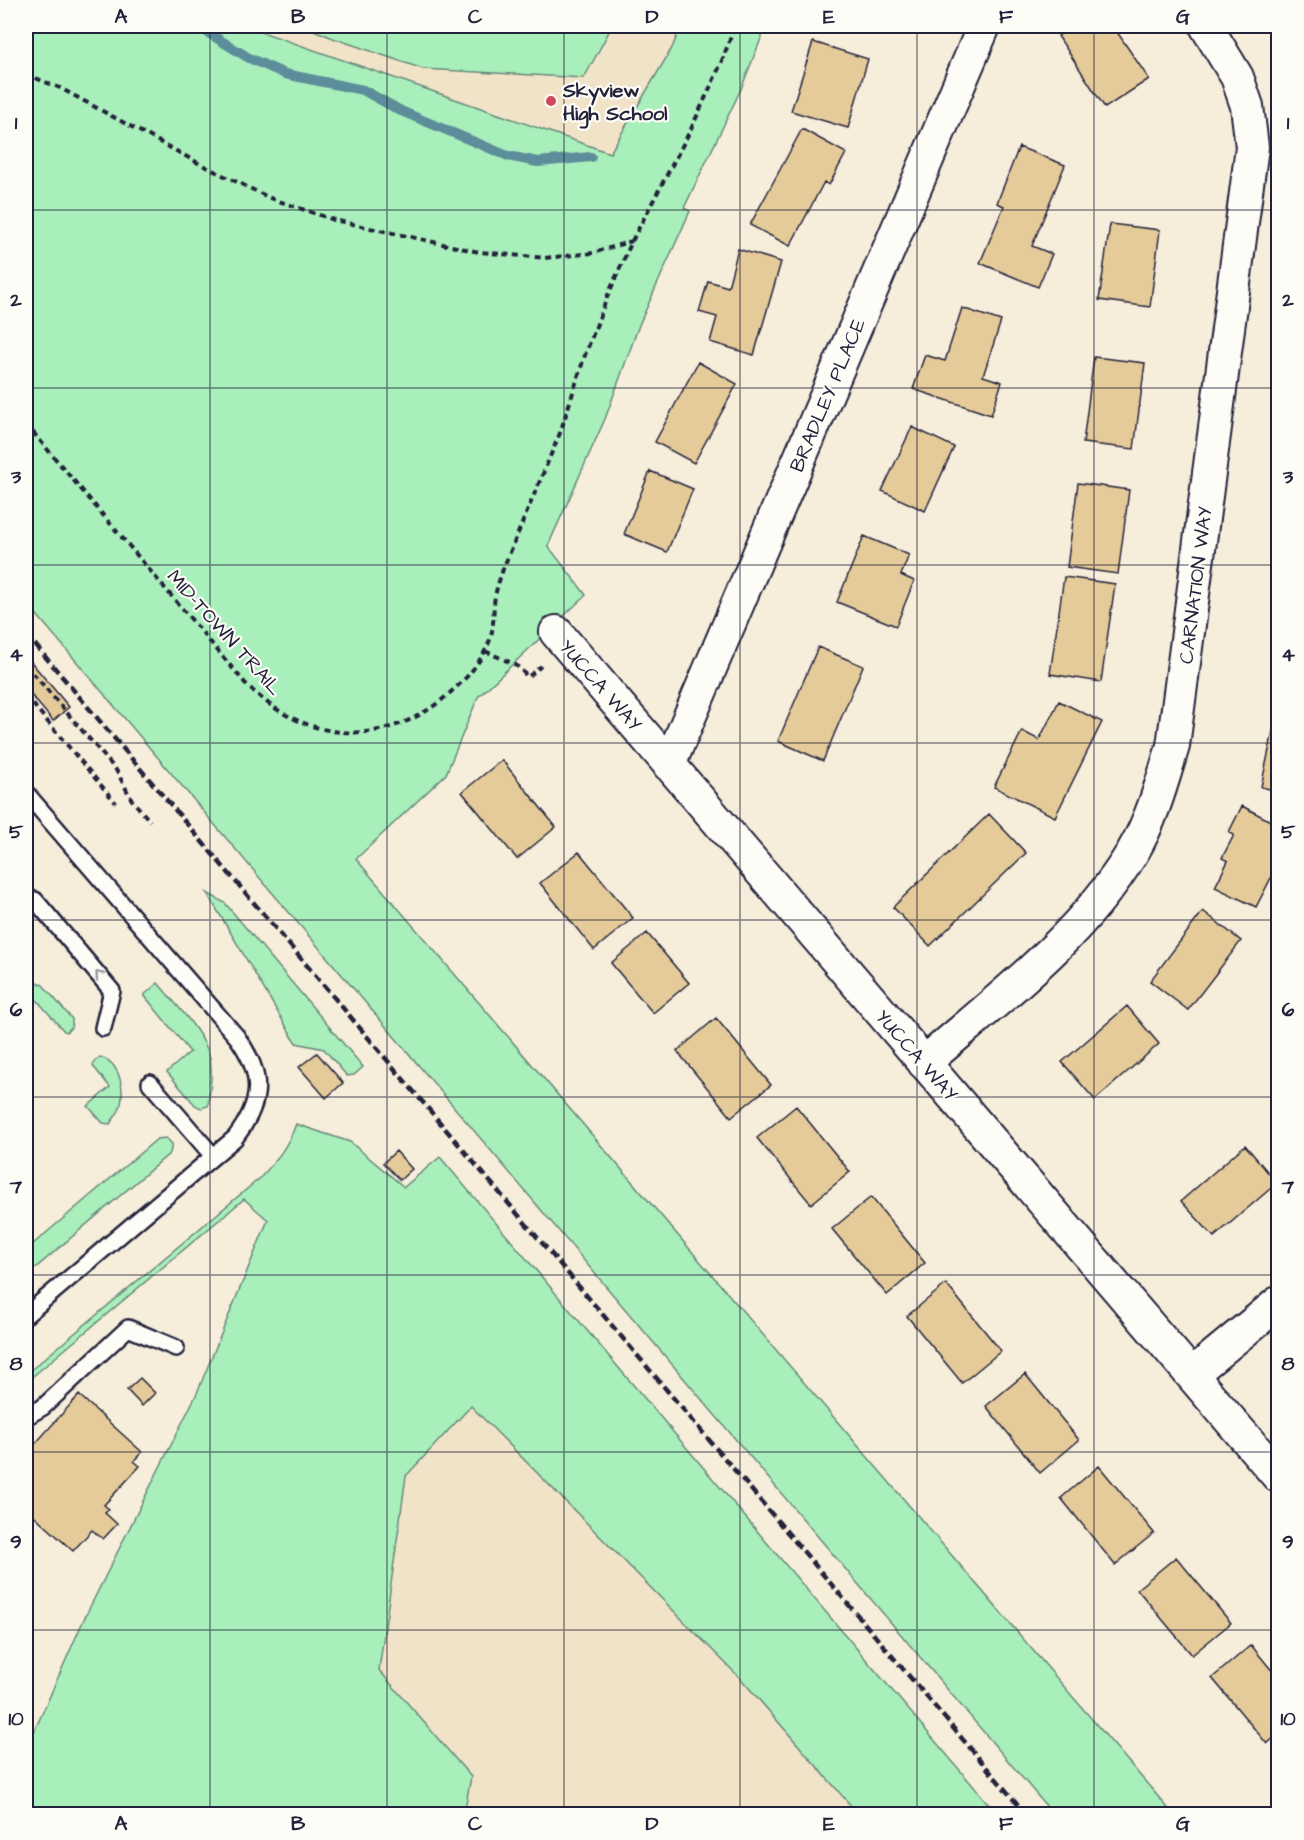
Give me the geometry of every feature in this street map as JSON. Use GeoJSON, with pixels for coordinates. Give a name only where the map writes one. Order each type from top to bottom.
{"type":"FeatureCollection","features":[{"type":"Feature","properties":{"kind":"street","name":"BRADLEY PLACE"},"geometry":{"type":"LineString","coordinates":[[669,765],[984,26]]}},
{"type":"Feature","properties":{"kind":"street","name":"CARNATION WAY"},"geometry":{"type":"LineString","coordinates":[[924,1063],[1040,963],[1102,896],[1133,852],[1157,798],[1173,746],[1252,147],[1247,106],[1237,77],[1206,26]]}},
{"type":"Feature","properties":{"kind":"street","name":"YUCCA WAY"},"geometry":{"type":"LineString","coordinates":[[556,632],[1278,1476]]}},
{"type":"Feature","properties":{"kind":"street"},"geometry":{"type":"LineString","coordinates":[[1192,1374],[1278,1303]]}},
{"type":"Feature","properties":{"kind":"lane"},"geometry":{"type":"LineString","coordinates":[[26,793],[237,1037],[250,1055],[257,1077],[256,1099],[249,1121],[235,1138],[26,1314]]}},
{"type":"Feature","properties":{"kind":"lane"},"geometry":{"type":"LineString","coordinates":[[26,900],[35,900],[112,991],[103,1028]]}},
{"type":"Feature","properties":{"kind":"lane"},"geometry":{"type":"LineString","coordinates":[[150,1083],[213,1156]]}},
{"type":"Feature","properties":{"kind":"lane"},"geometry":{"type":"LineString","coordinates":[[26,1417],[44,1407],[128,1328],[176,1348]]}},
{"type":"Feature","properties":{"kind":"path"},"geometry":{"type":"LineString","coordinates":[[534,673],[528,677],[516,665],[485,651],[492,635],[497,587],[560,433],[585,355],[632,241],[692,129],[735,26]]}},
{"type":"Feature","properties":{"kind":"path"},"geometry":{"type":"LineString","coordinates":[[26,74],[60,88],[202,165],[270,198],[334,220],[479,252],[545,258],[593,253],[632,241]]}},
{"type":"Feature","properties":{"kind":"path","name":"MID-TOWN TRAIL"},"geometry":{"type":"LineString","coordinates":[[26,424],[245,683],[269,705],[298,722],[333,732],[351,733],[368,733],[403,724],[426,712],[446,697],[471,671],[485,651]]}},
{"type":"Feature","properties":{"kind":"path"},"geometry":{"type":"LineString","coordinates":[[26,665],[116,770],[132,800],[150,821]]}},
{"type":"Feature","properties":{"kind":"path"},"geometry":{"type":"LineString","coordinates":[[26,696],[117,803]]}},
{"type":"Feature","properties":{"kind":"shaded area","name":"Skyview High School"},"geometry":{"type":"Polygon","coordinates":[[[245,26],[681,26],[672,48],[611,153],[245,26]]]}},
{"type":"Feature","properties":{"kind":"shaded area"},"geometry":{"type":"Polygon","coordinates":[[[471,1406],[742,1680],[858,1814],[464,1814],[471,1776],[379,1670],[406,1476],[471,1406]]]}},
{"type":"Feature","properties":{"kind":"green space"},"geometry":{"type":"Polygon","coordinates":[[[26,26],[245,26],[610,153],[672,48],[681,26],[766,26],[741,89],[684,208],[690,211],[639,325],[605,419],[548,546],[586,595],[478,697],[446,774],[356,859],[1173,1814],[1053,1814],[26,602],[26,26]]]}},
{"type":"Feature","properties":{"kind":"green space"},"geometry":{"type":"Polygon","coordinates":[[[304,26],[612,26],[584,78],[423,69],[304,26]]]}},
{"type":"Feature","properties":{"kind":"green space"},"geometry":{"type":"Polygon","coordinates":[[[207,893],[225,903],[363,1067],[354,1075],[347,1076],[324,1049],[296,1043],[207,893]]]}},
{"type":"Feature","properties":{"kind":"green space"},"geometry":{"type":"Polygon","coordinates":[[[37,982],[43,985],[72,1019],[72,1026],[67,1032],[29,991],[30,987],[37,982]]]}},
{"type":"Feature","properties":{"kind":"green space"},"geometry":{"type":"Polygon","coordinates":[[[158,983],[192,1024],[208,1051],[211,1071],[208,1106],[201,1108],[195,1105],[167,1072],[190,1052],[144,995],[158,983]]]}},
{"type":"Feature","properties":{"kind":"green space"},"geometry":{"type":"Polygon","coordinates":[[[100,1057],[113,1065],[122,1088],[121,1105],[110,1124],[103,1123],[88,1106],[110,1087],[93,1066],[100,1057]]]}},
{"type":"Feature","properties":{"kind":"green space"},"geometry":{"type":"Polygon","coordinates":[[[296,1124],[350,1142],[404,1187],[440,1157],[997,1814],[858,1814],[742,1680],[471,1406],[406,1476],[379,1670],[471,1777],[464,1814],[26,1814],[26,1750],[84,1619],[197,1393],[268,1220],[244,1199],[26,1382],[26,1374],[260,1178],[281,1153],[296,1124]]]}},
{"type":"Feature","properties":{"kind":"green space"},"geometry":{"type":"Polygon","coordinates":[[[166,1138],[172,1144],[170,1153],[26,1276],[26,1250],[157,1139],[166,1138]]]}},
{"type":"Feature","properties":{"kind":"building"},"geometry":{"type":"Polygon","coordinates":[[[1073,26],[1113,26],[1149,79],[1105,108],[1058,36],[1073,26]]]}},
{"type":"Feature","properties":{"kind":"building"},"geometry":{"type":"Polygon","coordinates":[[[813,42],[868,59],[848,128],[791,111],[813,42]]]}},
{"type":"Feature","properties":{"kind":"building"},"geometry":{"type":"Polygon","coordinates":[[[802,129],[846,153],[829,185],[824,182],[790,246],[750,225],[802,129]]]}},
{"type":"Feature","properties":{"kind":"building"},"geometry":{"type":"Polygon","coordinates":[[[1019,147],[1065,165],[1032,246],[1052,254],[1038,287],[980,263],[1004,206],[997,203],[1019,147]]]}},
{"type":"Feature","properties":{"kind":"building"},"geometry":{"type":"Polygon","coordinates":[[[1110,224],[1160,230],[1150,307],[1099,300],[1110,224]]]}},
{"type":"Feature","properties":{"kind":"building"},"geometry":{"type":"Polygon","coordinates":[[[738,249],[781,262],[754,355],[710,342],[717,317],[699,312],[708,281],[728,287],[738,249]]]}},
{"type":"Feature","properties":{"kind":"building"},"geometry":{"type":"Polygon","coordinates":[[[962,308],[1001,321],[983,376],[1002,382],[991,415],[913,389],[925,355],[945,361],[962,308]]]}},
{"type":"Feature","properties":{"kind":"building"},"geometry":{"type":"Polygon","coordinates":[[[1094,357],[1145,363],[1134,449],[1083,443],[1094,357]]]}},
{"type":"Feature","properties":{"kind":"building"},"geometry":{"type":"Polygon","coordinates":[[[698,362],[737,384],[694,463],[655,442],[698,362]]]}},
{"type":"Feature","properties":{"kind":"building"},"geometry":{"type":"Polygon","coordinates":[[[912,427],[954,447],[925,511],[882,491],[912,427]]]}},
{"type":"Feature","properties":{"kind":"building"},"geometry":{"type":"Polygon","coordinates":[[[650,471],[693,489],[667,552],[624,534],[650,471]]]}},
{"type":"Feature","properties":{"kind":"building"},"geometry":{"type":"Polygon","coordinates":[[[1078,483],[1129,490],[1118,574],[1067,567],[1078,483]]]}},
{"type":"Feature","properties":{"kind":"building"},"geometry":{"type":"Polygon","coordinates":[[[864,536],[909,555],[901,575],[914,581],[896,626],[837,602],[864,536]]]}},
{"type":"Feature","properties":{"kind":"building"},"geometry":{"type":"Polygon","coordinates":[[[1064,577],[1115,584],[1101,682],[1050,674],[1064,577]]]}},
{"type":"Feature","properties":{"kind":"building"},"geometry":{"type":"Polygon","coordinates":[[[818,647],[863,666],[823,761],[778,741],[818,647]]]}},
{"type":"Feature","properties":{"kind":"building"},"geometry":{"type":"Polygon","coordinates":[[[26,656],[69,707],[53,721],[26,689],[26,656]]]}},
{"type":"Feature","properties":{"kind":"building"},"geometry":{"type":"Polygon","coordinates":[[[1059,701],[1102,722],[1055,817],[994,787],[1022,731],[1039,740],[1059,701]]]}},
{"type":"Feature","properties":{"kind":"building"},"geometry":{"type":"Polygon","coordinates":[[[1278,708],[1278,791],[1261,787],[1278,708]]]}},
{"type":"Feature","properties":{"kind":"building"},"geometry":{"type":"Polygon","coordinates":[[[502,760],[556,827],[517,859],[462,792],[502,760]]]}},
{"type":"Feature","properties":{"kind":"building"},"geometry":{"type":"Polygon","coordinates":[[[1242,806],[1278,825],[1278,881],[1271,878],[1256,907],[1215,887],[1228,861],[1222,858],[1234,835],[1229,832],[1242,806]]]}},
{"type":"Feature","properties":{"kind":"building"},"geometry":{"type":"Polygon","coordinates":[[[989,814],[1026,853],[930,946],[893,907],[989,814]]]}},
{"type":"Feature","properties":{"kind":"building"},"geometry":{"type":"Polygon","coordinates":[[[579,852],[633,918],[594,950],[540,883],[579,852]]]}},
{"type":"Feature","properties":{"kind":"building"},"geometry":{"type":"Polygon","coordinates":[[[1203,911],[1241,941],[1188,1010],[1150,981],[1203,911]]]}},
{"type":"Feature","properties":{"kind":"building"},"geometry":{"type":"Polygon","coordinates":[[[647,933],[689,983],[653,1013],[611,963],[647,933]]]}},
{"type":"Feature","properties":{"kind":"building"},"geometry":{"type":"Polygon","coordinates":[[[1127,1006],[1159,1044],[1095,1100],[1062,1062],[1127,1006]]]}},
{"type":"Feature","properties":{"kind":"building"},"geometry":{"type":"Polygon","coordinates":[[[716,1018],[771,1085],[731,1117],[677,1051],[716,1018]]]}},
{"type":"Feature","properties":{"kind":"building"},"geometry":{"type":"Polygon","coordinates":[[[317,1053],[343,1083],[326,1098],[299,1067],[317,1053]]]}},
{"type":"Feature","properties":{"kind":"building"},"geometry":{"type":"Polygon","coordinates":[[[796,1106],[850,1172],[811,1204],[757,1138],[796,1106]]]}},
{"type":"Feature","properties":{"kind":"building"},"geometry":{"type":"Polygon","coordinates":[[[1245,1145],[1277,1183],[1214,1237],[1181,1201],[1245,1145]]]}},
{"type":"Feature","properties":{"kind":"building"},"geometry":{"type":"Polygon","coordinates":[[[396,1151],[412,1169],[400,1180],[383,1163],[396,1151]]]}},
{"type":"Feature","properties":{"kind":"building"},"geometry":{"type":"Polygon","coordinates":[[[871,1197],[925,1263],[887,1295],[832,1229],[871,1197]]]}},
{"type":"Feature","properties":{"kind":"building"},"geometry":{"type":"Polygon","coordinates":[[[946,1284],[1001,1351],[962,1383],[907,1316],[946,1284]]]}},
{"type":"Feature","properties":{"kind":"building"},"geometry":{"type":"Polygon","coordinates":[[[1025,1374],[1079,1440],[1040,1473],[986,1406],[1025,1374]]]}},
{"type":"Feature","properties":{"kind":"building"},"geometry":{"type":"Polygon","coordinates":[[[140,1378],[155,1393],[142,1406],[127,1390],[140,1378]]]}},
{"type":"Feature","properties":{"kind":"building"},"geometry":{"type":"Polygon","coordinates":[[[79,1395],[142,1452],[134,1461],[140,1466],[104,1505],[109,1509],[105,1513],[117,1524],[103,1539],[92,1530],[73,1551],[26,1508],[26,1435],[35,1444],[79,1395]]]}},
{"type":"Feature","properties":{"kind":"building"},"geometry":{"type":"Polygon","coordinates":[[[1099,1466],[1154,1533],[1115,1565],[1061,1498],[1099,1466]]]}},
{"type":"Feature","properties":{"kind":"building"},"geometry":{"type":"Polygon","coordinates":[[[1176,1557],[1231,1623],[1192,1655],[1137,1589],[1176,1557]]]}},
{"type":"Feature","properties":{"kind":"building"},"geometry":{"type":"Polygon","coordinates":[[[1251,1645],[1278,1678],[1278,1734],[1267,1744],[1212,1678],[1251,1645]]]}},
{"type":"Feature","properties":{"kind":"waterway"},"geometry":{"type":"LineString","coordinates":[[197,26],[249,58],[285,74],[363,90],[401,111],[508,156],[538,162],[591,157]]}},
{"type":"Feature","properties":{"kind":"railway"},"geometry":{"type":"LineString","coordinates":[[26,634],[1026,1814]]}},
{"type":"Feature","properties":{"kind":"place","name":"Skyview High School"},"geometry":{"type":"Point","coordinates":[551,101]}}]}
